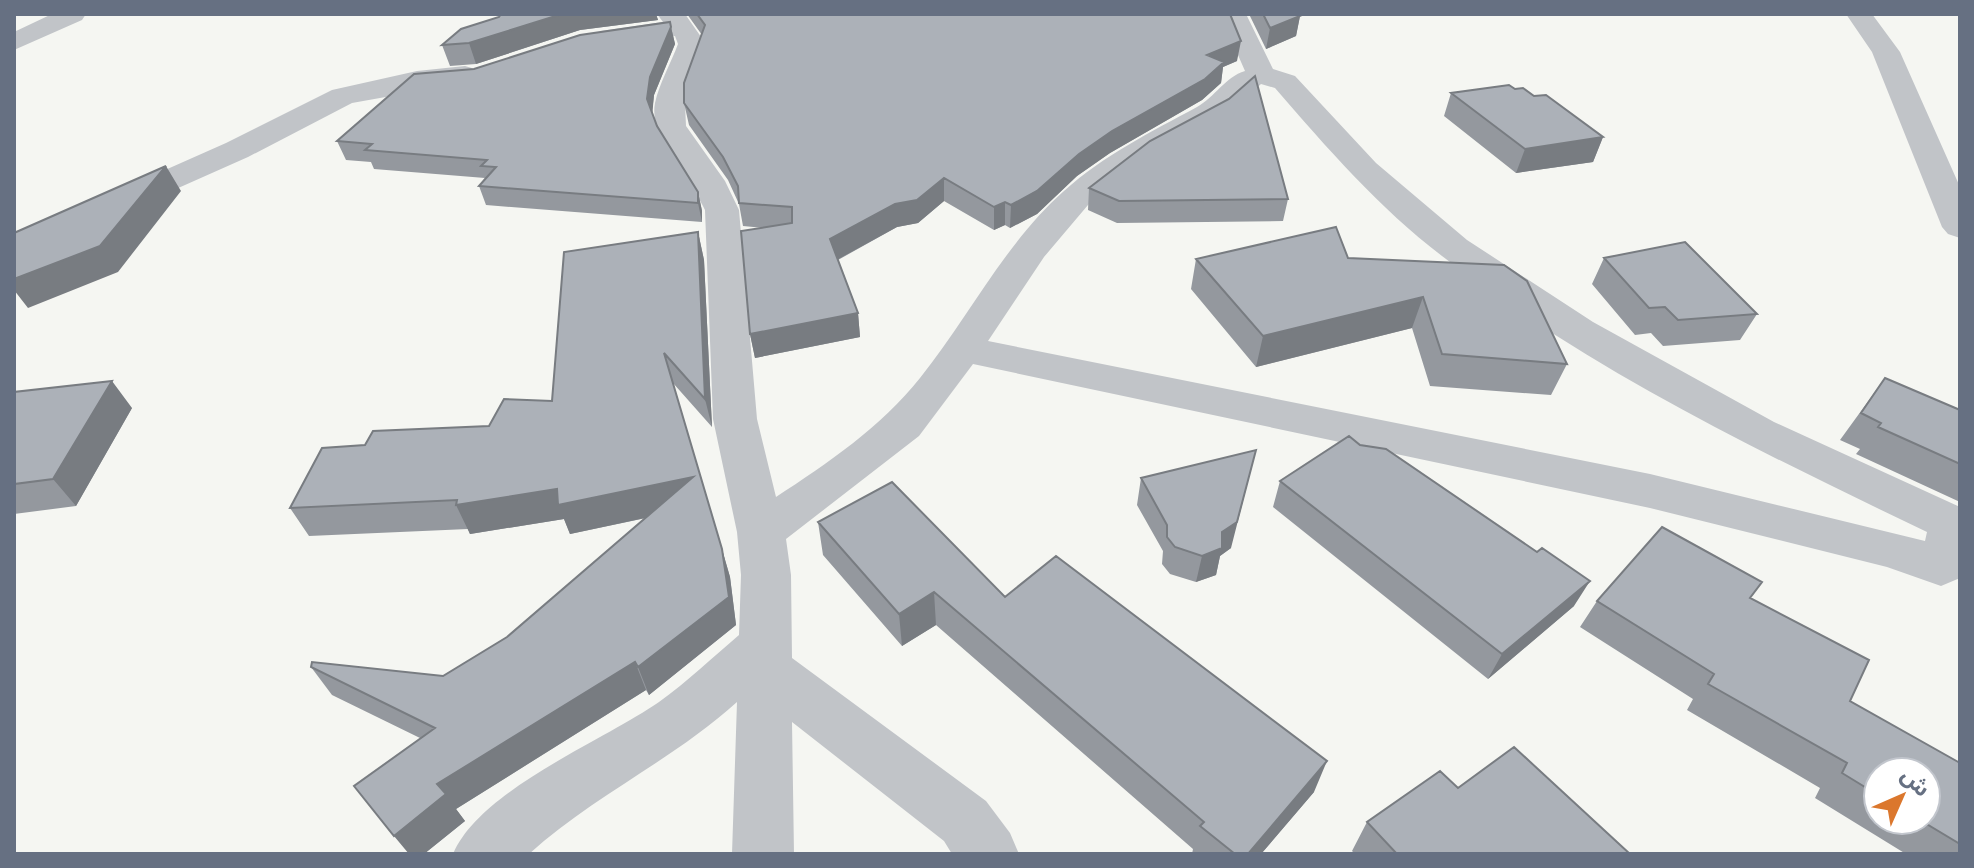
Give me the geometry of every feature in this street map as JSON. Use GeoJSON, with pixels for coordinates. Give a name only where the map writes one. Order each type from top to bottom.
{"type":"FeatureCollection","features":[{"type":"Feature","properties":{"kind":"street"},"geometry":{"type":"LineString","coordinates":[[14,42],[73,14]]}},
{"type":"Feature","properties":{"kind":"street"},"geometry":{"type":"LineString","coordinates":[[1233,14],[1261,75]]}},
{"type":"Feature","properties":{"kind":"street"},"geometry":{"type":"LineString","coordinates":[[1859,14],[1886,52],[1945,159],[1960,227]]}},
{"type":"Feature","properties":{"kind":"street"},"geometry":{"type":"LineString","coordinates":[[580,41],[677,20],[692,44],[670,104],[670,126],[682,149],[708,181],[722,210],[735,419],[761,532],[766,575],[763,854]]}},
{"type":"Feature","properties":{"kind":"street"},"geometry":{"type":"LineString","coordinates":[[14,250],[237,150],[343,96],[417,80],[490,72]]}},
{"type":"Feature","properties":{"kind":"street"},"geometry":{"type":"LineString","coordinates":[[761,532],[827,486],[904,425],[962,349],[1030,250],[1076,198],[1135,153],[1213,111],[1245,80],[1261,75],[1285,82],[1364,170],[1454,248],[1579,331],[1758,433],[1954,551]]}},
{"type":"Feature","properties":{"kind":"street"},"geometry":{"type":"LineString","coordinates":[[962,349],[1650,491],[1894,550],[1954,551]]}},
{"type":"Feature","properties":{"kind":"street"},"geometry":{"type":"LineString","coordinates":[[484,854],[536,809],[679,719],[764,656]]}},
{"type":"Feature","properties":{"kind":"street"},"geometry":{"type":"LineString","coordinates":[[764,656],[965,821],[988,854]]}},
{"type":"Feature","properties":{"kind":"building"},"geometry":{"type":"Polygon","coordinates":[[[501,14],[562,14],[469,43],[442,45],[461,29],[501,14]]]}},
{"type":"Feature","properties":{"kind":"building"},"geometry":{"type":"Polygon","coordinates":[[[697,14],[1230,14],[1241,41],[1207,55],[1224,62],[1205,79],[1112,131],[1079,154],[1037,191],[1011,205],[1005,202],[994,207],[944,178],[917,200],[895,204],[830,239],[858,313],[750,334],[741,231],[792,223],[792,207],[739,203],[738,186],[723,157],[684,103],[684,83],[705,25],[697,14]]]}},
{"type":"Feature","properties":{"kind":"building"},"geometry":{"type":"Polygon","coordinates":[[[1263,14],[1298,14],[1300,16],[1270,28],[1263,14]]]}},
{"type":"Feature","properties":{"kind":"building"},"geometry":{"type":"Polygon","coordinates":[[[670,22],[671,27],[650,77],[647,99],[657,126],[698,192],[698,203],[479,186],[496,167],[481,166],[487,160],[365,150],[372,144],[337,141],[414,74],[474,69],[580,35],[670,22]]]}},
{"type":"Feature","properties":{"kind":"building"},"geometry":{"type":"Polygon","coordinates":[[[1255,76],[1288,199],[1119,201],[1089,188],[1150,141],[1229,99],[1255,76]]]}},
{"type":"Feature","properties":{"kind":"building"},"geometry":{"type":"Polygon","coordinates":[[[1509,85],[1515,89],[1523,88],[1534,96],[1546,95],[1603,137],[1525,149],[1451,93],[1509,85]]]}},
{"type":"Feature","properties":{"kind":"building"},"geometry":{"type":"Polygon","coordinates":[[[166,166],[100,246],[14,279],[14,233],[166,166]]]}},
{"type":"Feature","properties":{"kind":"building"},"geometry":{"type":"Polygon","coordinates":[[[1336,227],[1348,258],[1504,265],[1527,281],[1567,364],[1442,354],[1423,297],[1263,336],[1196,259],[1336,227]]]}},
{"type":"Feature","properties":{"kind":"building"},"geometry":{"type":"Polygon","coordinates":[[[698,232],[705,399],[664,353],[722,549],[729,597],[638,667],[635,662],[437,784],[446,794],[394,836],[354,786],[435,728],[311,667],[312,662],[443,676],[507,637],[693,477],[558,505],[557,489],[456,505],[457,500],[290,508],[322,448],[365,445],[373,431],[489,426],[504,399],[552,401],[564,252],[698,232]]]}},
{"type":"Feature","properties":{"kind":"building"},"geometry":{"type":"Polygon","coordinates":[[[1685,242],[1757,314],[1678,320],[1665,307],[1649,308],[1604,258],[1685,242]]]}},
{"type":"Feature","properties":{"kind":"building"},"geometry":{"type":"Polygon","coordinates":[[[1885,378],[1960,410],[1960,464],[1878,427],[1881,423],[1861,413],[1885,378]]]}},
{"type":"Feature","properties":{"kind":"building"},"geometry":{"type":"Polygon","coordinates":[[[112,381],[53,479],[14,484],[14,392],[112,381]]]}},
{"type":"Feature","properties":{"kind":"building"},"geometry":{"type":"Polygon","coordinates":[[[1349,436],[1360,445],[1386,449],[1537,552],[1542,548],[1590,581],[1502,654],[1280,481],[1349,436]]]}},
{"type":"Feature","properties":{"kind":"building"},"geometry":{"type":"Polygon","coordinates":[[[1256,450],[1237,522],[1222,532],[1222,548],[1202,556],[1175,547],[1167,537],[1167,525],[1141,478],[1256,450]]]}},
{"type":"Feature","properties":{"kind":"building"},"geometry":{"type":"Polygon","coordinates":[[[892,482],[1005,597],[1056,556],[1327,761],[1248,854],[1235,854],[1200,826],[1204,822],[934,592],[899,614],[818,522],[892,482]]]}},
{"type":"Feature","properties":{"kind":"building"},"geometry":{"type":"Polygon","coordinates":[[[1662,527],[1762,582],[1750,598],[1869,660],[1850,701],[1960,763],[1960,844],[1942,833],[1942,756],[1862,756],[1862,785],[1842,773],[1847,763],[1708,684],[1714,674],[1597,601],[1662,527]]]}},
{"type":"Feature","properties":{"kind":"building"},"geometry":{"type":"Polygon","coordinates":[[[1514,747],[1630,854],[1397,854],[1367,822],[1440,771],[1458,788],[1514,747]]]}}]}
